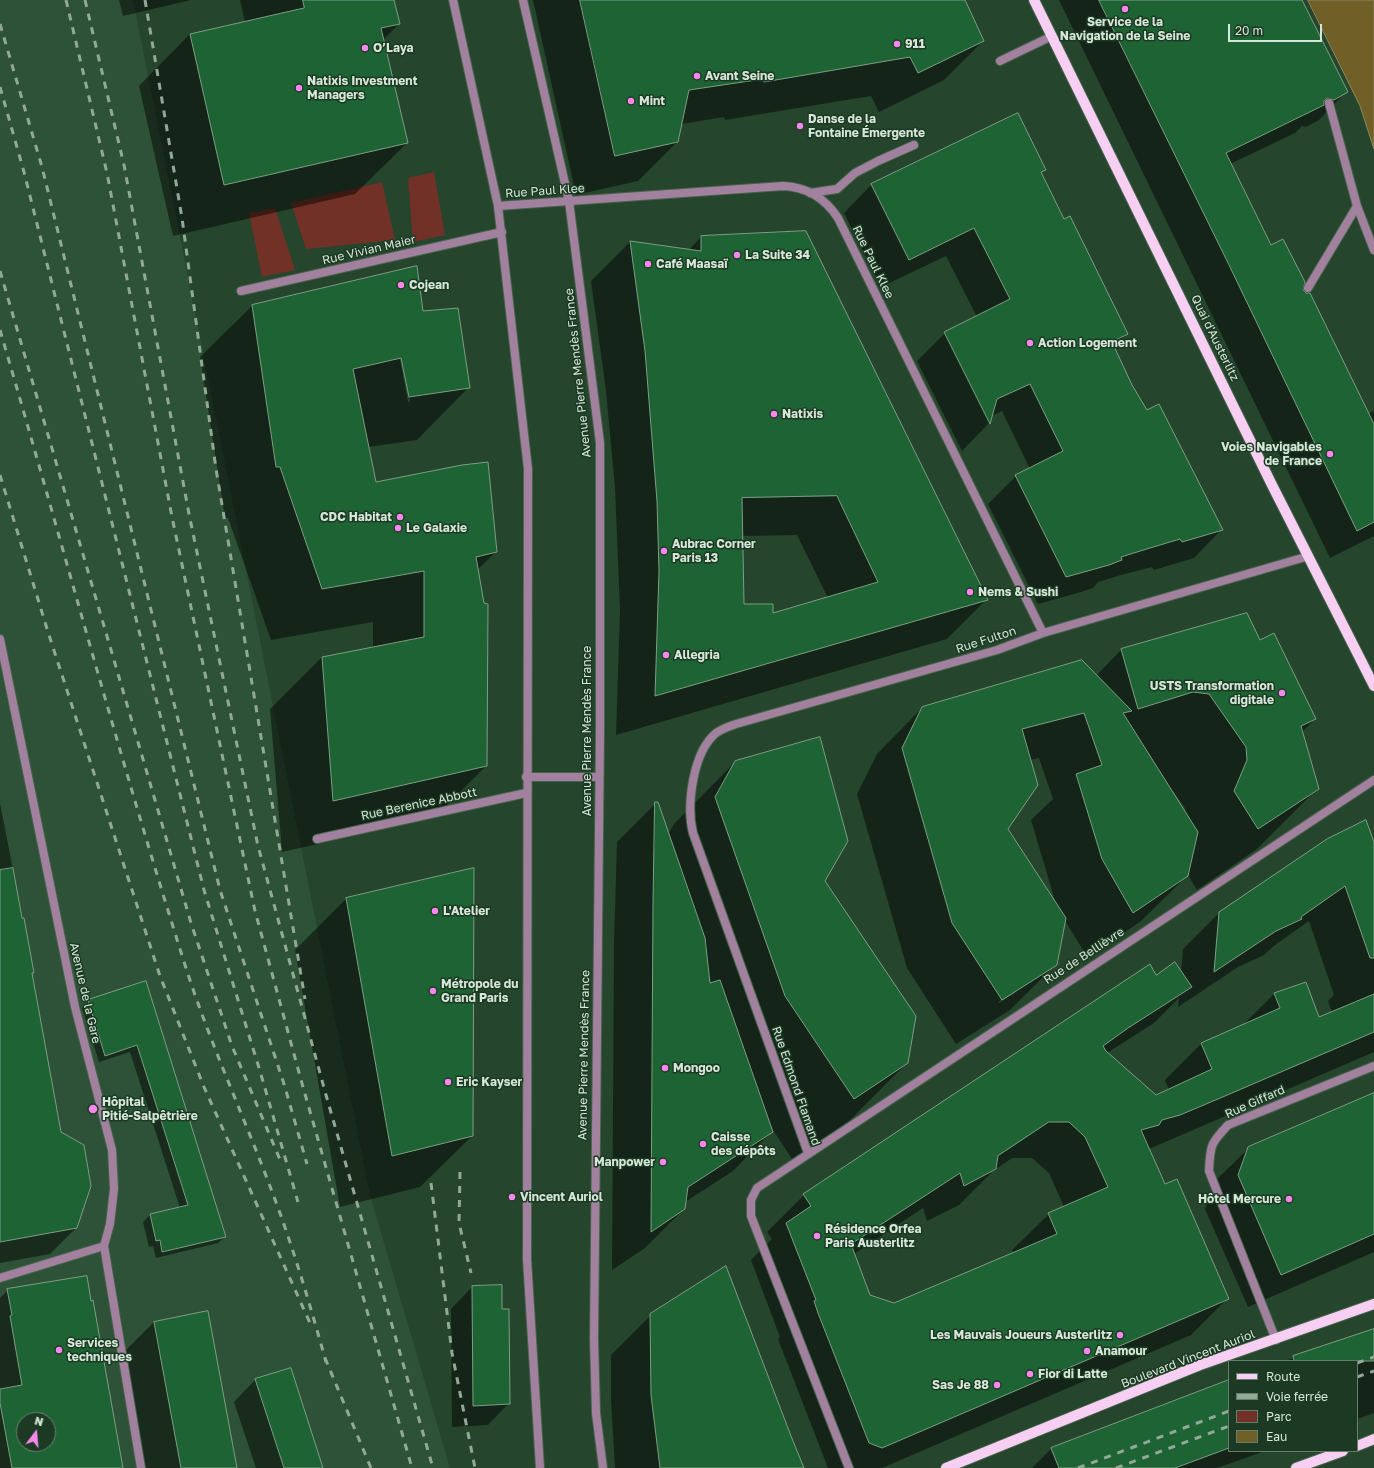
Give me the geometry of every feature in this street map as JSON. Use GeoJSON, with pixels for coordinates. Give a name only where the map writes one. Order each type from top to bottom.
{"type":"FeatureCollection","features":[{"type":"Feature","properties":{"kind":"main road","name":"Quai d'Austerlitz"},"geometry":{"type":"LineString","coordinates":[[1034,0],[1272,485],[1374,686]]}},
{"type":"Feature","properties":{"kind":"main road","name":"Boulevard Vincent Auriol"},"geometry":{"type":"LineString","coordinates":[[946,1468],[1200,1365],[1276,1340],[1374,1304]]}},
{"type":"Feature","properties":{"kind":"main road"},"geometry":{"type":"LineString","coordinates":[[1358,1446],[1374,1439]]}},
{"type":"Feature","properties":{"kind":"main road"},"geometry":{"type":"LineString","coordinates":[[1296,1468],[1320,1464],[1341,1452]]}},
{"type":"Feature","properties":{"kind":"street"},"geometry":{"type":"LineString","coordinates":[[453,0],[498,206],[528,469],[526,777],[527,1259],[540,1468]]}},
{"type":"Feature","properties":{"kind":"street","name":"Avenue Pierre Mendès France"},"geometry":{"type":"LineString","coordinates":[[523,0],[569,201],[600,443],[594,1381],[596,1413],[603,1468]]}},
{"type":"Feature","properties":{"kind":"street"},"geometry":{"type":"LineString","coordinates":[[1000,61],[1052,36]]}},
{"type":"Feature","properties":{"kind":"street"},"geometry":{"type":"LineString","coordinates":[[1329,103],[1357,206],[1374,250]]}},
{"type":"Feature","properties":{"kind":"street"},"geometry":{"type":"LineString","coordinates":[[810,193],[837,189],[855,173],[914,145]]}},
{"type":"Feature","properties":{"kind":"street","name":"Rue Paul Klee"},"geometry":{"type":"LineString","coordinates":[[498,206],[783,186],[794,187],[824,200],[838,218],[1043,633]]}},
{"type":"Feature","properties":{"kind":"street"},"geometry":{"type":"LineString","coordinates":[[1308,288],[1357,206]]}},
{"type":"Feature","properties":{"kind":"street","name":"Rue Vivian Maier"},"geometry":{"type":"LineString","coordinates":[[241,291],[502,232]]}},
{"type":"Feature","properties":{"kind":"street","name":"Rue Fulton"},"geometry":{"type":"LineString","coordinates":[[695,774],[700,756],[711,739],[717,732],[736,724],[997,650],[1043,633],[1309,556]]}},
{"type":"Feature","properties":{"kind":"street","name":"Avenue de la Gare"},"geometry":{"type":"LineString","coordinates":[[0,639],[75,1007],[112,1150],[114,1189],[110,1224],[104,1246]]}},
{"type":"Feature","properties":{"kind":"street","name":"Rue Edmond Flamand"},"geometry":{"type":"LineString","coordinates":[[695,774],[690,811],[693,833],[808,1153],[756,1188],[751,1200],[751,1216],[848,1468]]}},
{"type":"Feature","properties":{"kind":"street"},"geometry":{"type":"LineString","coordinates":[[526,777],[599,777]]}},
{"type":"Feature","properties":{"kind":"street","name":"Rue de Bellièvre"},"geometry":{"type":"LineString","coordinates":[[808,1153],[1374,780]]}},
{"type":"Feature","properties":{"kind":"street","name":"Rue Berenice Abbott"},"geometry":{"type":"LineString","coordinates":[[317,839],[526,793]]}},
{"type":"Feature","properties":{"kind":"street","name":"Rue Giffard"},"geometry":{"type":"LineString","coordinates":[[1276,1340],[1209,1171],[1210,1149],[1215,1140],[1228,1125],[1374,1066]]}},
{"type":"Feature","properties":{"kind":"street"},"geometry":{"type":"LineString","coordinates":[[0,1278],[104,1246],[141,1468]]}},
{"type":"Feature","properties":{"kind":"shaded area"},"geometry":{"type":"Polygon","coordinates":[[[0,0],[133,0],[370,1195],[450,1468],[0,1468],[0,0]]]}},
{"type":"Feature","properties":{"kind":"green space"},"geometry":{"type":"Polygon","coordinates":[[[434,172],[445,235],[413,242],[408,178],[434,172]]]}},
{"type":"Feature","properties":{"kind":"green space"},"geometry":{"type":"Polygon","coordinates":[[[382,182],[395,240],[306,249],[291,203],[382,182]]]}},
{"type":"Feature","properties":{"kind":"green space"},"geometry":{"type":"Polygon","coordinates":[[[275,208],[295,270],[262,277],[249,213],[275,208]]]}},
{"type":"Feature","properties":{"kind":"water"},"geometry":{"type":"Polygon","coordinates":[[[1308,0],[1374,0],[1374,149],[1360,106],[1308,0]]]}},
{"type":"Feature","properties":{"kind":"building","name":"Natixis Investment Managers"},"geometry":{"type":"Polygon","coordinates":[[[303,0],[394,0],[400,24],[381,28],[408,143],[224,185],[190,34],[304,8],[303,0]]]}},
{"type":"Feature","properties":{"kind":"building","name":"Avant Seine"},"geometry":{"type":"Polygon","coordinates":[[[580,0],[965,0],[984,41],[918,73],[910,57],[764,82],[763,79],[689,90],[678,142],[615,156],[580,0]]]}},
{"type":"Feature","properties":{"kind":"building"},"geometry":{"type":"Polygon","coordinates":[[[1099,0],[1302,0],[1348,92],[1334,100],[1327,98],[1324,101],[1324,105],[1226,153],[1271,245],[1283,239],[1305,282],[1303,290],[1306,293],[1310,293],[1374,424],[1374,522],[1357,531],[1229,265],[1099,0]]]}},
{"type":"Feature","properties":{"kind":"building","name":"Action Logement"},"geometry":{"type":"Polygon","coordinates":[[[1018,113],[1046,170],[1041,172],[1064,219],[1070,216],[1128,334],[1112,342],[1132,385],[1147,410],[1159,404],[1223,530],[1182,542],[1180,539],[1121,557],[1122,560],[1109,565],[1066,577],[1015,475],[1063,451],[1030,384],[997,399],[990,424],[944,332],[1010,299],[974,228],[909,260],[871,184],[1018,113]]]}},
{"type":"Feature","properties":{"kind":"building","name":"Natixis"},"geometry":{"type":"Polygon","coordinates":[[[806,231],[988,600],[655,696],[659,571],[657,501],[645,351],[630,241],[701,251],[701,236],[806,231]],[[837,496],[742,498],[744,604],[773,604],[773,613],[878,582],[837,496]]]}},
{"type":"Feature","properties":{"kind":"building","name":"Le Galaxie"},"geometry":{"type":"Polygon","coordinates":[[[417,266],[423,311],[458,308],[470,388],[409,397],[401,358],[353,369],[376,482],[462,465],[488,462],[497,552],[476,557],[484,603],[488,604],[487,766],[333,801],[322,657],[424,637],[424,571],[322,589],[280,467],[276,467],[252,305],[417,266]]]}},
{"type":"Feature","properties":{"kind":"building"},"geometry":{"type":"Polygon","coordinates":[[[1247,613],[1260,640],[1274,633],[1316,719],[1301,726],[1319,789],[1258,829],[1234,791],[1247,760],[1246,747],[1209,694],[1193,692],[1138,709],[1121,649],[1247,613]]]}},
{"type":"Feature","properties":{"kind":"building"},"geometry":{"type":"Polygon","coordinates":[[[1082,660],[1132,711],[1123,713],[1198,832],[1188,876],[1133,913],[1102,859],[1076,774],[1102,765],[1084,713],[1022,729],[1038,785],[1008,829],[1066,918],[1057,965],[1002,1000],[952,923],[902,748],[922,707],[1082,660]]]}},
{"type":"Feature","properties":{"kind":"building"},"geometry":{"type":"Polygon","coordinates":[[[820,737],[848,841],[825,881],[916,1016],[908,1063],[854,1099],[785,996],[715,797],[735,761],[820,737]]]}},
{"type":"Feature","properties":{"kind":"building"},"geometry":{"type":"Polygon","coordinates":[[[655,802],[658,802],[705,938],[710,983],[720,980],[773,1132],[688,1187],[685,1209],[651,1232],[653,903],[655,802]]]}},
{"type":"Feature","properties":{"kind":"building"},"geometry":{"type":"Polygon","coordinates":[[[1366,820],[1374,842],[1374,958],[1370,958],[1345,886],[1301,917],[1302,919],[1276,931],[1214,972],[1219,912],[1327,839],[1366,820]]]}},
{"type":"Feature","properties":{"kind":"building"},"geometry":{"type":"Polygon","coordinates":[[[13,868],[34,973],[32,973],[61,1132],[84,1145],[91,1186],[77,1228],[0,1242],[0,870],[13,868]]]}},
{"type":"Feature","properties":{"kind":"building"},"geometry":{"type":"Polygon","coordinates":[[[474,868],[473,1136],[392,1156],[346,898],[474,868]]]}},
{"type":"Feature","properties":{"kind":"building"},"geometry":{"type":"Polygon","coordinates":[[[1175,962],[1192,987],[1103,1046],[1106,1051],[1156,1095],[1212,1069],[1201,1043],[1280,1008],[1274,993],[1306,982],[1319,1017],[1374,994],[1374,1032],[1180,1115],[1162,1120],[1159,1125],[1141,1130],[1165,1184],[1177,1179],[1229,1299],[882,1448],[869,1443],[818,1313],[814,1301],[816,1300],[786,1223],[811,1206],[803,1194],[1150,964],[1156,975],[1175,962]],[[1049,1122],[998,1156],[996,1169],[964,1186],[960,1173],[851,1244],[870,1295],[894,1303],[1057,1234],[1048,1213],[1108,1187],[1085,1137],[1069,1122],[1049,1122]]]}},
{"type":"Feature","properties":{"kind":"building"},"geometry":{"type":"Polygon","coordinates":[[[146,981],[226,1237],[162,1252],[160,1240],[156,1241],[150,1214],[188,1205],[137,1045],[105,1056],[88,1000],[146,981]]]}},
{"type":"Feature","properties":{"kind":"building"},"geometry":{"type":"Polygon","coordinates":[[[1374,1093],[1374,1234],[1281,1275],[1238,1175],[1248,1147],[1374,1093]]]}},
{"type":"Feature","properties":{"kind":"building"},"geometry":{"type":"Polygon","coordinates":[[[726,1266],[804,1468],[660,1468],[651,1395],[650,1314],[726,1266]]]}},
{"type":"Feature","properties":{"kind":"building","name":"Services techniques"},"geometry":{"type":"Polygon","coordinates":[[[87,1276],[91,1301],[93,1300],[123,1468],[12,1468],[0,1403],[0,1389],[22,1385],[10,1316],[12,1315],[7,1289],[87,1276]]]}},
{"type":"Feature","properties":{"kind":"building"},"geometry":{"type":"Polygon","coordinates":[[[502,1285],[502,1309],[509,1309],[510,1404],[473,1406],[472,1286],[502,1285]]]}},
{"type":"Feature","properties":{"kind":"building"},"geometry":{"type":"Polygon","coordinates":[[[208,1311],[237,1468],[181,1468],[154,1322],[208,1311]]]}},
{"type":"Feature","properties":{"kind":"building"},"geometry":{"type":"Polygon","coordinates":[[[1374,1329],[1374,1361],[1294,1360],[1293,1356],[1374,1329]]]}},
{"type":"Feature","properties":{"kind":"building"},"geometry":{"type":"Polygon","coordinates":[[[291,1368],[323,1468],[284,1468],[255,1379],[291,1368]]]}},
{"type":"Feature","properties":{"kind":"building"},"geometry":{"type":"Polygon","coordinates":[[[1228,1380],[1228,1448],[1175,1468],[1059,1468],[1051,1448],[1228,1380]]]}},
{"type":"Feature","properties":{"kind":"railway"},"geometry":{"type":"LineString","coordinates":[[66,0],[107,173],[172,517],[255,911],[303,1087],[412,1468]]}},
{"type":"Feature","properties":{"kind":"railway"},"geometry":{"type":"LineString","coordinates":[[85,0],[124,165],[189,514],[258,846],[326,1095],[433,1468]]}},
{"type":"Feature","properties":{"kind":"railway"},"geometry":{"type":"LineString","coordinates":[[145,0],[182,218],[216,469],[305,999]]}},
{"type":"Feature","properties":{"kind":"railway"},"geometry":{"type":"LineString","coordinates":[[0,24],[42,167],[220,890],[284,1084],[307,1164]]}},
{"type":"Feature","properties":{"kind":"railway"},"geometry":{"type":"LineString","coordinates":[[0,87],[24,172],[204,890],[260,1071],[298,1202]]}},
{"type":"Feature","properties":{"kind":"railway"},"geometry":{"type":"LineString","coordinates":[[0,271],[191,923],[232,1046],[281,1162]]}},
{"type":"Feature","properties":{"kind":"railway"},"geometry":{"type":"LineString","coordinates":[[0,330],[161,889],[195,995],[258,1154],[292,1248],[326,1362]]}},
{"type":"Feature","properties":{"kind":"railway"},"geometry":{"type":"LineString","coordinates":[[0,475],[48,632],[160,976],[204,1087],[310,1323]]}},
{"type":"Feature","properties":{"kind":"railway"},"geometry":{"type":"LineString","coordinates":[[460,1172],[459,1223],[471,1273]]}},
{"type":"Feature","properties":{"kind":"railway"},"geometry":{"type":"LineString","coordinates":[[431,1183],[452,1353],[475,1468]]}},
{"type":"Feature","properties":{"kind":"railway"},"geometry":{"type":"LineString","coordinates":[[1358,1363],[1374,1357]]}},
{"type":"Feature","properties":{"kind":"railway"},"geometry":{"type":"LineString","coordinates":[[325,1358],[371,1468]]}},
{"type":"Feature","properties":{"kind":"railway"},"geometry":{"type":"LineString","coordinates":[[1358,1377],[1374,1371]]}},
{"type":"Feature","properties":{"kind":"railway"},"geometry":{"type":"LineString","coordinates":[[1078,1468],[1228,1411]]}},
{"type":"Feature","properties":{"kind":"railway"},"geometry":{"type":"LineString","coordinates":[[1116,1468],[1228,1426]]}},
{"type":"Feature","properties":{"kind":"place","name":"Service de la Navigation de la Seine"},"geometry":{"type":"Point","coordinates":[1125,9]}},
{"type":"Feature","properties":{"kind":"place","name":"911"},"geometry":{"type":"Point","coordinates":[897,44]}},
{"type":"Feature","properties":{"kind":"place","name":"O’Laya"},"geometry":{"type":"Point","coordinates":[365,48]}},
{"type":"Feature","properties":{"kind":"place","name":"Avant Seine"},"geometry":{"type":"Point","coordinates":[697,76]}},
{"type":"Feature","properties":{"kind":"place","name":"Natixis Investment Managers"},"geometry":{"type":"Point","coordinates":[299,88]}},
{"type":"Feature","properties":{"kind":"place","name":"Mint"},"geometry":{"type":"Point","coordinates":[631,101]}},
{"type":"Feature","properties":{"kind":"place","name":"Danse de la Fontaine Émergente"},"geometry":{"type":"Point","coordinates":[800,126]}},
{"type":"Feature","properties":{"kind":"place","name":"La Suite 34"},"geometry":{"type":"Point","coordinates":[737,255]}},
{"type":"Feature","properties":{"kind":"place","name":"Café Maasaï"},"geometry":{"type":"Point","coordinates":[648,264]}},
{"type":"Feature","properties":{"kind":"place","name":"Cojean"},"geometry":{"type":"Point","coordinates":[401,285]}},
{"type":"Feature","properties":{"kind":"place","name":"Action Logement"},"geometry":{"type":"Point","coordinates":[1030,343]}},
{"type":"Feature","properties":{"kind":"place","name":"Natixis"},"geometry":{"type":"Point","coordinates":[774,414]}},
{"type":"Feature","properties":{"kind":"place","name":"Voies Navigables de France"},"geometry":{"type":"Point","coordinates":[1330,454]}},
{"type":"Feature","properties":{"kind":"place","name":"CDC Habitat"},"geometry":{"type":"Point","coordinates":[400,517]}},
{"type":"Feature","properties":{"kind":"place","name":"Le Galaxie"},"geometry":{"type":"Point","coordinates":[398,528]}},
{"type":"Feature","properties":{"kind":"place","name":"Aubrac Corner Paris 13"},"geometry":{"type":"Point","coordinates":[664,551]}},
{"type":"Feature","properties":{"kind":"place","name":"Nems & Sushi"},"geometry":{"type":"Point","coordinates":[970,592]}},
{"type":"Feature","properties":{"kind":"place","name":"Allegria"},"geometry":{"type":"Point","coordinates":[666,655]}},
{"type":"Feature","properties":{"kind":"place","name":"USTS Transformation digitale"},"geometry":{"type":"Point","coordinates":[1282,693]}},
{"type":"Feature","properties":{"kind":"place","name":"L'Atelier"},"geometry":{"type":"Point","coordinates":[435,911]}},
{"type":"Feature","properties":{"kind":"place","name":"Métropole du Grand Paris"},"geometry":{"type":"Point","coordinates":[433,991]}},
{"type":"Feature","properties":{"kind":"place","name":"Mongoo"},"geometry":{"type":"Point","coordinates":[665,1068]}},
{"type":"Feature","properties":{"kind":"place","name":"Eric Kayser"},"geometry":{"type":"Point","coordinates":[448,1082]}},
{"type":"Feature","properties":{"kind":"place","name":"Hôpital Pitié-Salpêtrière"},"geometry":{"type":"Point","coordinates":[93,1109]}},
{"type":"Feature","properties":{"kind":"place","name":"Caisse des dépôts"},"geometry":{"type":"Point","coordinates":[703,1144]}},
{"type":"Feature","properties":{"kind":"place","name":"Manpower"},"geometry":{"type":"Point","coordinates":[663,1162]}},
{"type":"Feature","properties":{"kind":"place","name":"Vincent Auriol"},"geometry":{"type":"Point","coordinates":[512,1197]}},
{"type":"Feature","properties":{"kind":"place","name":"Hôtel Mercure"},"geometry":{"type":"Point","coordinates":[1289,1199]}},
{"type":"Feature","properties":{"kind":"place","name":"Résidence Orfea Paris Austerlitz"},"geometry":{"type":"Point","coordinates":[817,1236]}},
{"type":"Feature","properties":{"kind":"place","name":"Les Mauvais Joueurs Austerlitz"},"geometry":{"type":"Point","coordinates":[1120,1335]}},
{"type":"Feature","properties":{"kind":"place","name":"Services techniques"},"geometry":{"type":"Point","coordinates":[59,1350]}},
{"type":"Feature","properties":{"kind":"place","name":"Anamour"},"geometry":{"type":"Point","coordinates":[1087,1351]}},
{"type":"Feature","properties":{"kind":"place","name":"Fior di Latte"},"geometry":{"type":"Point","coordinates":[1030,1374]}},
{"type":"Feature","properties":{"kind":"place","name":"Sas Je 88"},"geometry":{"type":"Point","coordinates":[997,1385]}}]}
